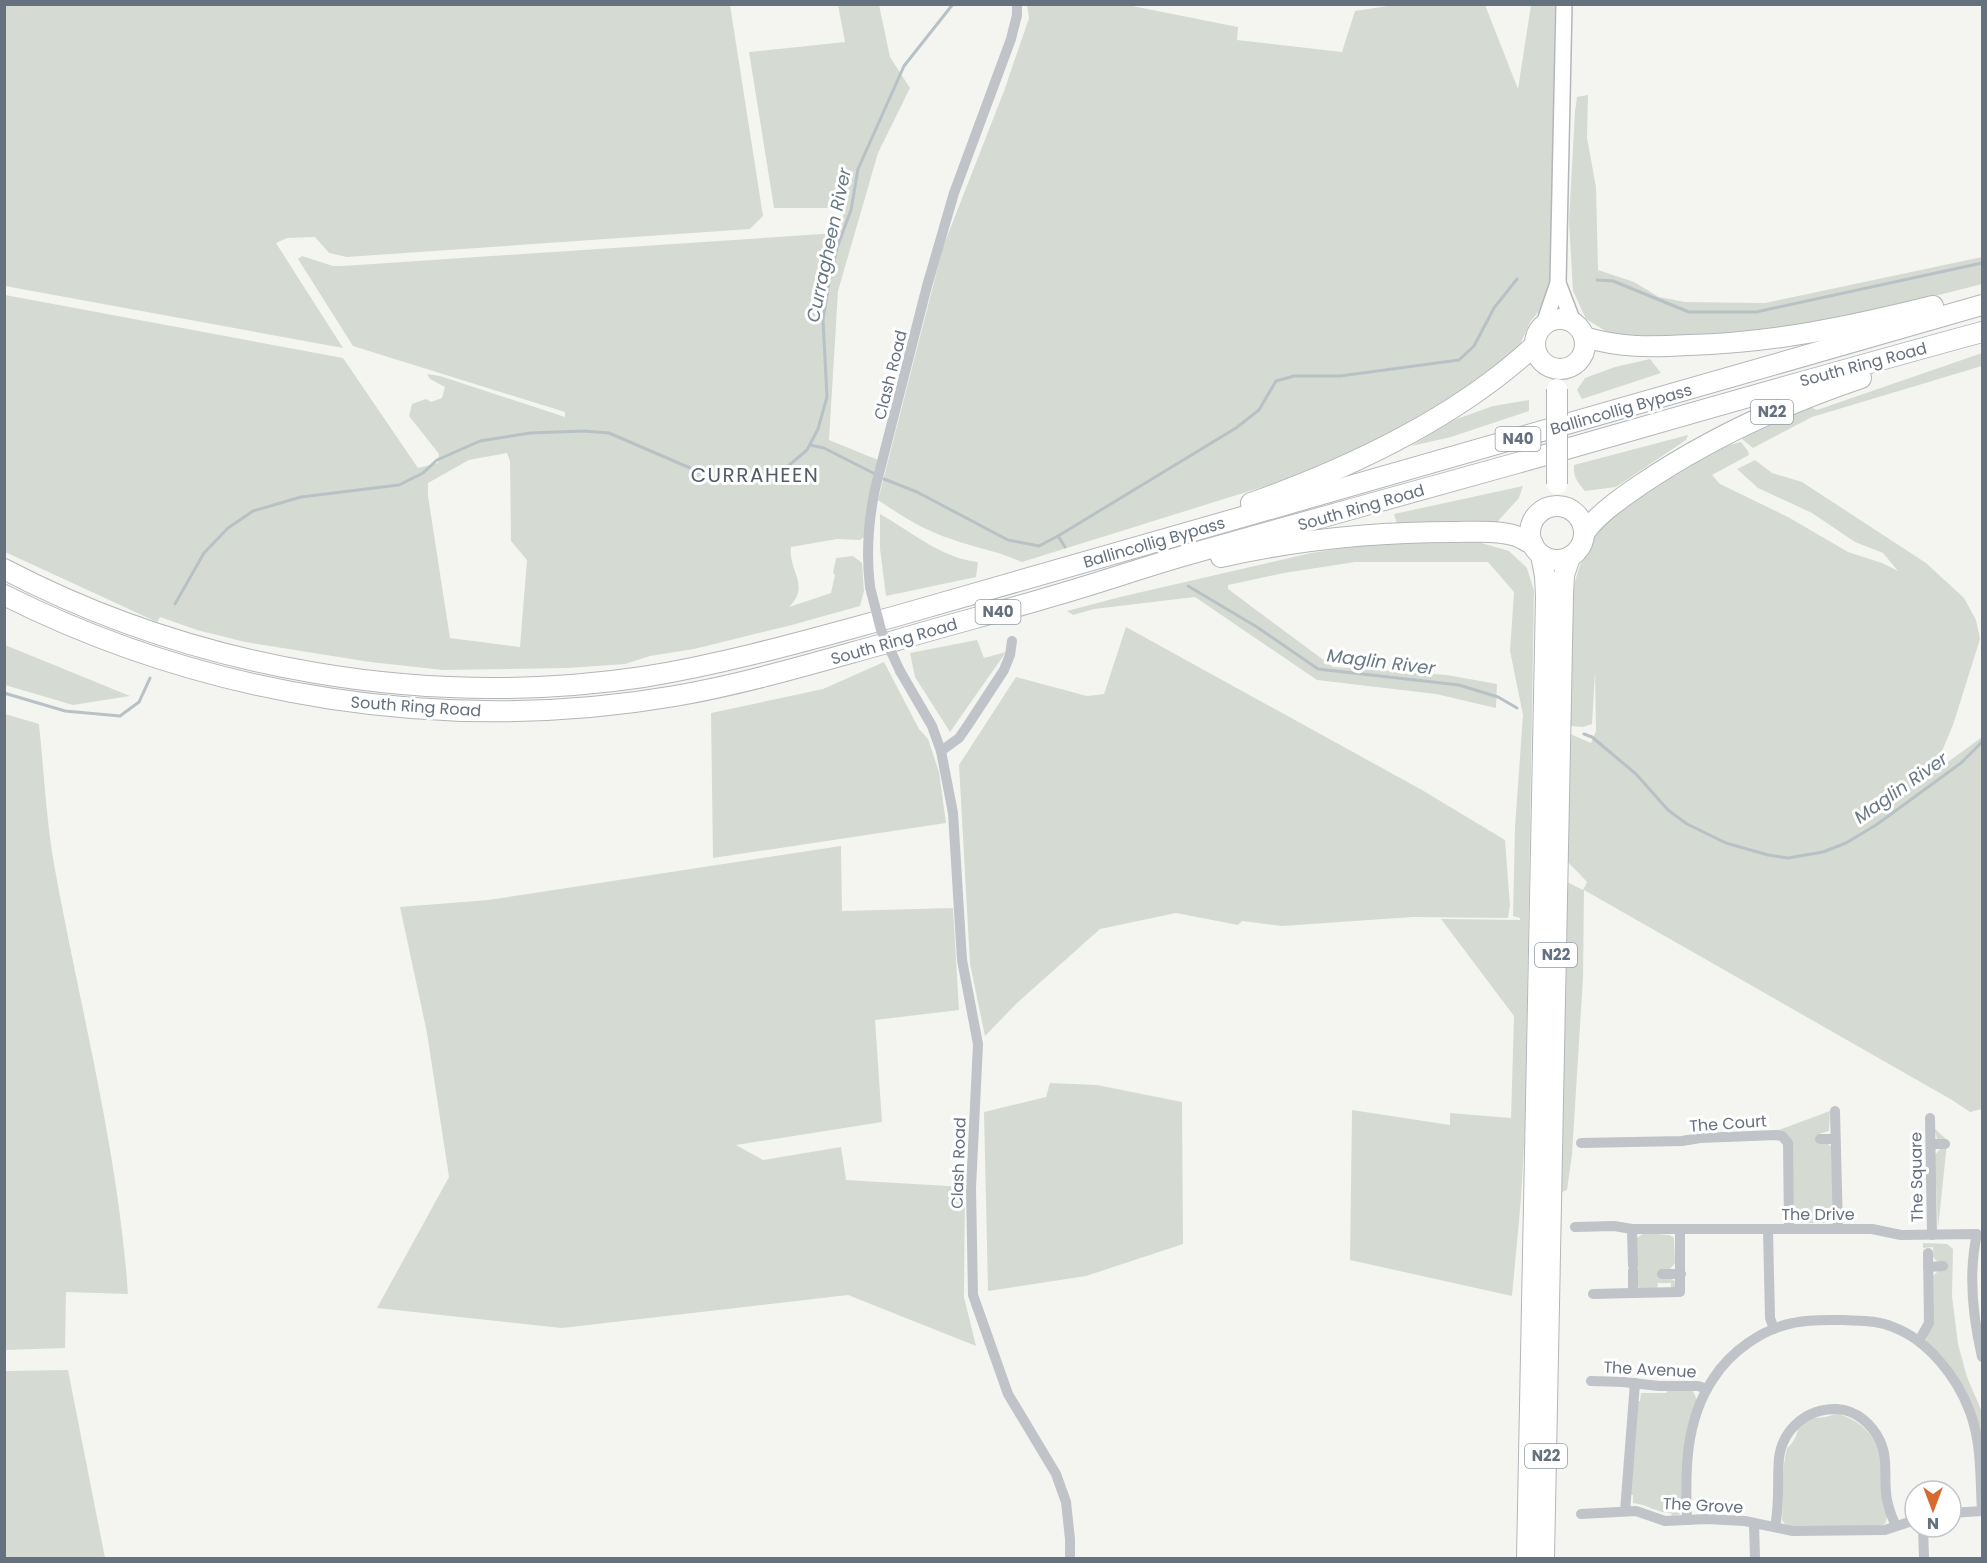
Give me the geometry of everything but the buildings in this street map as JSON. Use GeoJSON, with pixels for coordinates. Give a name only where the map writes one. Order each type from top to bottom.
{"type":"FeatureCollection","features":[{"type":"Feature","properties":{"kind":"highway"},"geometry":{"type":"LineString","coordinates":[[1052,570],[1096,553],[1258,500],[1345,466],[1407,435],[1498,377],[1534,346],[1535,338],[1544,324],[1558,319],[1615,345],[1632,347],[1727,344],[1837,328],[1983,294]]}},
{"type":"Feature","properties":{"kind":"highway","name":"Ballincollig Bypass"},"geometry":{"type":"LineString","coordinates":[[1052,570],[1983,305]]}},
{"type":"Feature","properties":{"kind":"highway","name":"N22"},"geometry":{"type":"LineString","coordinates":[[1557,389],[1563,375],[1581,359],[1584,352],[1578,329]]}},
{"type":"Feature","properties":{"kind":"highway","name":"N22"},"geometry":{"type":"LineString","coordinates":[[1584,532],[1596,519],[1635,489],[1679,460],[1728,434],[1801,399],[1983,333]]}},
{"type":"Feature","properties":{"kind":"highway","name":"South Ring Road"},"geometry":{"type":"LineString","coordinates":[[4,595],[50,617],[126,647],[187,667],[288,692],[427,709],[486,711],[590,707],[716,688],[828,659],[1055,596],[1189,554],[1983,333]]}},
{"type":"Feature","properties":{"kind":"highway","name":"N22"},"geometry":{"type":"LineString","coordinates":[[1534,346],[1536,353],[1553,376],[1557,389],[1557,484],[1565,508],[1579,517],[1584,532],[1581,547],[1570,557],[1564,575],[1563,595],[1544,1558]]}},
{"type":"Feature","properties":{"kind":"highway"},"geometry":{"type":"LineString","coordinates":[[1544,364],[1552,368],[1569,368]]}},
{"type":"Feature","properties":{"kind":"highway","name":"N22"},"geometry":{"type":"LineString","coordinates":[[1527,1558],[1546,608],[1545,576],[1531,537],[1533,522],[1551,500],[1557,484]]}},
{"type":"Feature","properties":{"kind":"highway"},"geometry":{"type":"LineString","coordinates":[[1544,510],[1551,507],[1565,508]]}},
{"type":"Feature","properties":{"kind":"highway"},"geometry":{"type":"LineString","coordinates":[[1055,596],[1225,556],[1348,537],[1485,532],[1516,536],[1555,560],[1570,557]]}},
{"type":"Feature","properties":{"kind":"highway","name":"South Ring Road"},"geometry":{"type":"LineString","coordinates":[[4,569],[60,596],[145,628],[257,661],[384,682],[485,687],[607,681],[695,668],[747,657],[1052,570]]}},
{"type":"Feature","properties":{"kind":"street","name":"Clash Road"},"geometry":{"type":"LineString","coordinates":[[1017,4],[1017,15],[1011,39],[954,192],[927,286],[875,489],[867,562],[870,587],[881,630],[900,671],[925,711],[941,750],[953,813],[962,960],[978,1044],[971,1188],[973,1295],[1008,1394],[1056,1474],[1066,1502],[1070,1558]]}},
{"type":"Feature","properties":{"kind":"street"},"geometry":{"type":"LineString","coordinates":[[1544,324],[1558,283],[1564,4]]}},
{"type":"Feature","properties":{"kind":"street"},"geometry":{"type":"LineString","coordinates":[[1558,283],[1578,329]]}},
{"type":"Feature","properties":{"kind":"street"},"geometry":{"type":"LineString","coordinates":[[941,750],[959,738],[986,698],[1004,670],[1010,655],[1012,640]]}},
{"type":"Feature","properties":{"kind":"street"},"geometry":{"type":"LineString","coordinates":[[1835,1112],[1838,1229]]}},
{"type":"Feature","properties":{"kind":"street","name":"The Square"},"geometry":{"type":"LineString","coordinates":[[1930,1118],[1932,1235]]}},
{"type":"Feature","properties":{"kind":"street","name":"The Court"},"geometry":{"type":"LineString","coordinates":[[1581,1143],[1782,1136],[1788,1143],[1790,1229]]}},
{"type":"Feature","properties":{"kind":"street"},"geometry":{"type":"LineString","coordinates":[[1820,1139],[1835,1139]]}},
{"type":"Feature","properties":{"kind":"street"},"geometry":{"type":"LineString","coordinates":[[1930,1144],[1945,1144]]}},
{"type":"Feature","properties":{"kind":"street"},"geometry":{"type":"LineString","coordinates":[[1575,1227],[1768,1230]]}},
{"type":"Feature","properties":{"kind":"street"},"geometry":{"type":"LineString","coordinates":[[1632,1229],[1633,1293]]}},
{"type":"Feature","properties":{"kind":"street"},"geometry":{"type":"LineString","coordinates":[[1593,1293],[1678,1293],[1681,1290],[1680,1230]]}},
{"type":"Feature","properties":{"kind":"street","name":"The Drive"},"geometry":{"type":"LineString","coordinates":[[1774,1329],[1770,1317],[1768,1230],[1877,1230],[1901,1235],[1977,1234],[1973,1294],[1977,1334],[1983,1357]]}},
{"type":"Feature","properties":{"kind":"street"},"geometry":{"type":"LineString","coordinates":[[1919,1341],[1929,1323],[1928,1253]]}},
{"type":"Feature","properties":{"kind":"street"},"geometry":{"type":"LineString","coordinates":[[1928,1267],[1943,1266]]}},
{"type":"Feature","properties":{"kind":"street"},"geometry":{"type":"LineString","coordinates":[[1662,1274],[1681,1274]]}},
{"type":"Feature","properties":{"kind":"street","name":"The Avenue"},"geometry":{"type":"LineString","coordinates":[[1687,1520],[1686,1470],[1689,1445],[1695,1417],[1707,1389],[1736,1353],[1774,1329],[1803,1321],[1860,1320],[1874,1322],[1894,1327],[1919,1341],[1947,1372],[1970,1412],[1979,1452],[1982,1511]]}},
{"type":"Feature","properties":{"kind":"street","name":"The Avenue"},"geometry":{"type":"LineString","coordinates":[[1591,1381],[1659,1386],[1698,1386],[1707,1389]]}},
{"type":"Feature","properties":{"kind":"street"},"geometry":{"type":"LineString","coordinates":[[1625,1511],[1635,1383]]}},
{"type":"Feature","properties":{"kind":"street"},"geometry":{"type":"LineString","coordinates":[[1775,1527],[1779,1505],[1779,1458],[1789,1431],[1801,1419],[1812,1413],[1830,1409],[1856,1415],[1878,1438],[1885,1457],[1887,1499],[1896,1526]]}},
{"type":"Feature","properties":{"kind":"street","name":"The Grove"},"geometry":{"type":"LineString","coordinates":[[1581,1514],[1639,1511],[1665,1521],[1722,1520],[1754,1523],[1755,1558]]}},
{"type":"Feature","properties":{"kind":"street"},"geometry":{"type":"LineString","coordinates":[[1963,1512],[1982,1511]]}},
{"type":"Feature","properties":{"kind":"street"},"geometry":{"type":"LineString","coordinates":[[1754,1523],[1793,1531],[1883,1530],[1903,1524]]}},
{"type":"Feature","properties":{"kind":"street"},"geometry":{"type":"LineString","coordinates":[[1923,1539],[1924,1558]]}},
{"type":"Feature","properties":{"kind":"shaded area"},"geometry":{"type":"Polygon","coordinates":[[[1401,4],[1485,5],[1518,89],[1531,5],[1555,5],[1551,290],[1544,305],[1530,322],[1519,347],[1452,400],[1330,466],[1022,562],[932,532],[878,500],[943,247],[1004,91],[1029,18],[1027,5],[1127,5],[1238,27],[1237,40],[1342,52],[1355,11],[1401,4]]]}},
{"type":"Feature","properties":{"kind":"shaded area"},"geometry":{"type":"Polygon","coordinates":[[[4,5],[730,5],[763,216],[750,229],[347,257],[329,253],[315,237],[287,238],[276,243],[343,348],[5,286],[4,5]]]}},
{"type":"Feature","properties":{"kind":"shaded area"},"geometry":{"type":"Polygon","coordinates":[[[838,5],[879,5],[890,57],[910,88],[878,153],[838,291],[829,440],[878,460],[864,537],[860,540],[837,539],[791,547],[791,556],[799,585],[795,599],[789,607],[831,593],[836,558],[853,556],[862,563],[864,591],[860,606],[788,626],[694,649],[650,656],[625,664],[568,668],[443,670],[370,662],[245,642],[197,630],[160,617],[157,622],[5,552],[5,295],[343,358],[418,468],[438,463],[439,454],[409,416],[412,404],[426,399],[431,402],[442,398],[445,387],[430,379],[427,374],[440,376],[565,417],[565,412],[353,346],[298,259],[302,256],[333,266],[343,266],[837,233],[849,197],[840,208],[774,208],[749,52],[845,42],[838,5]],[[507,453],[469,460],[428,483],[428,496],[450,638],[520,647],[527,560],[511,541],[510,461],[507,453]]]}},
{"type":"Feature","properties":{"kind":"shaded area"},"geometry":{"type":"Polygon","coordinates":[[[1588,95],[1587,138],[1596,187],[1598,270],[1634,282],[1659,297],[1685,302],[1765,303],[1982,257],[1982,284],[1845,319],[1743,336],[1635,340],[1612,335],[1586,319],[1573,291],[1569,221],[1575,111],[1577,97],[1588,95]]]}},
{"type":"Feature","properties":{"kind":"shaded area"},"geometry":{"type":"Polygon","coordinates":[[[1982,353],[1982,366],[1812,417],[1753,448],[1742,439],[1808,406],[1817,410],[1982,353]]]}},
{"type":"Feature","properties":{"kind":"shaded area"},"geometry":{"type":"Polygon","coordinates":[[[1650,359],[1661,373],[1582,399],[1577,390],[1585,378],[1615,367],[1650,359]]]}},
{"type":"Feature","properties":{"kind":"shaded area"},"geometry":{"type":"Polygon","coordinates":[[[1529,400],[1529,411],[1451,437],[1411,446],[1454,420],[1493,406],[1529,400]]]}},
{"type":"Feature","properties":{"kind":"shaded area"},"geometry":{"type":"Polygon","coordinates":[[[1688,435],[1686,440],[1616,487],[1585,491],[1575,476],[1574,465],[1688,435]]]}},
{"type":"Feature","properties":{"kind":"shaded area"},"geometry":{"type":"Polygon","coordinates":[[[1741,442],[1749,455],[1712,475],[1720,484],[1788,517],[1848,552],[1898,571],[1883,553],[1855,542],[1812,513],[1758,488],[1737,469],[1755,460],[1772,473],[1802,482],[1926,563],[1964,598],[1976,620],[1980,639],[1953,725],[1933,773],[1982,737],[1982,1109],[1970,1112],[1584,890],[1583,978],[1572,1155],[1567,1190],[1562,1192],[1559,1146],[1563,1096],[1567,882],[1583,890],[1587,882],[1568,862],[1568,733],[1591,743],[1596,731],[1595,672],[1592,724],[1583,727],[1571,726],[1569,723],[1568,647],[1572,595],[1578,571],[1588,548],[1614,516],[1686,465],[1718,449],[1741,442]]]}},
{"type":"Feature","properties":{"kind":"shaded area"},"geometry":{"type":"Polygon","coordinates":[[[1523,486],[1519,498],[1497,522],[1397,524],[1394,514],[1523,486]]]}},
{"type":"Feature","properties":{"kind":"shaded area"},"geometry":{"type":"Polygon","coordinates":[[[880,514],[939,550],[964,560],[978,562],[976,577],[886,596],[880,549],[880,514]]]}},
{"type":"Feature","properties":{"kind":"shaded area"},"geometry":{"type":"Polygon","coordinates":[[[1478,542],[1509,551],[1527,568],[1534,591],[1525,1127],[1512,1296],[1350,1260],[1352,1110],[1450,1125],[1450,1113],[1511,1118],[1514,1016],[1441,919],[1520,920],[1513,916],[1515,827],[1523,715],[1510,651],[1514,592],[1488,562],[1355,562],[1284,573],[1228,585],[1228,589],[1333,667],[1447,675],[1497,684],[1496,708],[1436,694],[1317,680],[1195,597],[1094,609],[1073,615],[1067,611],[1311,553],[1369,544],[1478,542]]]}},
{"type":"Feature","properties":{"kind":"shaded area"},"geometry":{"type":"Polygon","coordinates":[[[1126,627],[1422,790],[1505,840],[1510,905],[1508,918],[1413,917],[1282,926],[1242,921],[1238,925],[1176,913],[1100,929],[1017,1003],[985,1036],[970,964],[959,765],[1016,677],[1087,696],[1104,694],[1126,627]]]}},
{"type":"Feature","properties":{"kind":"shaded area"},"geometry":{"type":"Polygon","coordinates":[[[977,640],[984,658],[1006,652],[950,732],[915,677],[910,653],[977,640]]]}},
{"type":"Feature","properties":{"kind":"shaded area"},"geometry":{"type":"Polygon","coordinates":[[[4,645],[130,696],[73,705],[5,685],[4,645]]]}},
{"type":"Feature","properties":{"kind":"shaded area"},"geometry":{"type":"Polygon","coordinates":[[[884,662],[919,729],[928,739],[939,772],[946,823],[713,858],[711,713],[823,689],[884,662]]]}},
{"type":"Feature","properties":{"kind":"shaded area"},"geometry":{"type":"Polygon","coordinates":[[[5,714],[39,724],[54,864],[107,1132],[123,1240],[128,1294],[66,1292],[65,1348],[5,1350],[5,714]]]}},
{"type":"Feature","properties":{"kind":"shaded area"},"geometry":{"type":"Polygon","coordinates":[[[841,846],[842,911],[953,908],[959,1010],[875,1020],[882,1122],[736,1145],[763,1160],[841,1147],[846,1180],[965,1187],[964,1297],[976,1346],[848,1295],[562,1328],[377,1308],[449,1177],[427,1033],[400,907],[488,900],[841,846]]]}},
{"type":"Feature","properties":{"kind":"shaded area"},"geometry":{"type":"Polygon","coordinates":[[[1050,1083],[1097,1085],[1182,1102],[1183,1244],[1086,1276],[988,1291],[984,1112],[1046,1097],[1050,1083]]]}},
{"type":"Feature","properties":{"kind":"shaded area"},"geometry":{"type":"Polygon","coordinates":[[[1830,1111],[1829,1131],[1819,1134],[1831,1147],[1834,1215],[1826,1223],[1800,1223],[1793,1216],[1792,1144],[1776,1131],[1830,1111]]]}},
{"type":"Feature","properties":{"kind":"shaded area"},"geometry":{"type":"Polygon","coordinates":[[[1934,1128],[1947,1140],[1938,1229],[1935,1155],[1940,1149],[1934,1128]]]}},
{"type":"Feature","properties":{"kind":"shaded area"},"geometry":{"type":"Polygon","coordinates":[[[1644,1233],[1669,1235],[1674,1238],[1675,1263],[1670,1269],[1669,1278],[1675,1281],[1676,1288],[1671,1290],[1671,1283],[1658,1283],[1657,1290],[1639,1288],[1637,1284],[1637,1238],[1644,1233]]]}},
{"type":"Feature","properties":{"kind":"shaded area"},"geometry":{"type":"Polygon","coordinates":[[[1923,1243],[1947,1244],[1953,1249],[1952,1296],[1958,1344],[1967,1377],[1982,1412],[1982,1445],[1979,1426],[1926,1342],[1933,1276],[1938,1271],[1938,1262],[1933,1257],[1933,1247],[1923,1248],[1923,1243]]]}},
{"type":"Feature","properties":{"kind":"shaded area"},"geometry":{"type":"Polygon","coordinates":[[[68,1370],[105,1558],[5,1558],[5,1371],[68,1370]]]}},
{"type":"Feature","properties":{"kind":"shaded area"},"geometry":{"type":"Polygon","coordinates":[[[1667,1391],[1693,1391],[1697,1400],[1682,1511],[1679,1515],[1672,1516],[1671,1513],[1633,1503],[1633,1495],[1629,1495],[1637,1401],[1640,1401],[1641,1393],[1666,1393],[1667,1391]]]}},
{"type":"Feature","properties":{"kind":"shaded area"},"geometry":{"type":"Polygon","coordinates":[[[1836,1413],[1853,1420],[1866,1430],[1880,1454],[1887,1518],[1885,1524],[1881,1526],[1791,1526],[1785,1524],[1782,1520],[1783,1474],[1787,1448],[1798,1428],[1814,1417],[1825,1417],[1836,1413]]]}},
{"type":"Feature","properties":{"kind":"waterway","name":"Curragheen River"},"geometry":{"type":"LineString","coordinates":[[175,604],[204,553],[228,528],[253,511],[301,497],[399,485],[423,473],[437,460],[480,441],[530,433],[584,431],[609,433],[718,480],[753,480],[781,472],[807,450],[818,429],[827,397],[823,320],[829,282],[837,248],[851,210],[858,169],[904,66],[953,4]]}},
{"type":"Feature","properties":{"kind":"waterway"},"geometry":{"type":"LineString","coordinates":[[1597,280],[1613,281],[1689,312],[1756,312],[1982,263]]}},
{"type":"Feature","properties":{"kind":"waterway"},"geometry":{"type":"LineString","coordinates":[[1058,536],[1236,428],[1259,410],[1276,381],[1294,376],[1340,376],[1459,360],[1474,346],[1494,308],[1517,279]]}},
{"type":"Feature","properties":{"kind":"waterway","name":"Maglin River"},"geometry":{"type":"LineString","coordinates":[[810,445],[824,448],[875,474]]}},
{"type":"Feature","properties":{"kind":"waterway","name":"Maglin River"},"geometry":{"type":"LineString","coordinates":[[884,479],[917,492],[1008,540],[1039,546],[1058,536],[1065,547]]}},
{"type":"Feature","properties":{"kind":"waterway","name":"Maglin River"},"geometry":{"type":"LineString","coordinates":[[1188,586],[1257,627],[1318,669],[1459,685],[1498,697],[1517,708]]}},
{"type":"Feature","properties":{"kind":"waterway","name":"Curragheen River"},"geometry":{"type":"LineString","coordinates":[[4,693],[65,711],[120,716],[139,702],[150,678]]}},
{"type":"Feature","properties":{"kind":"waterway","name":"Maglin River"},"geometry":{"type":"LineString","coordinates":[[1584,734],[1592,737],[1636,774],[1668,810],[1687,824],[1726,843],[1788,858],[1823,852],[1846,843],[1876,825],[1961,763],[1982,742]]}},
{"type":"Feature","properties":{"kind":"district","name":"CURRAHEEN"},"geometry":{"type":"Point","coordinates":[755,475]}}]}
